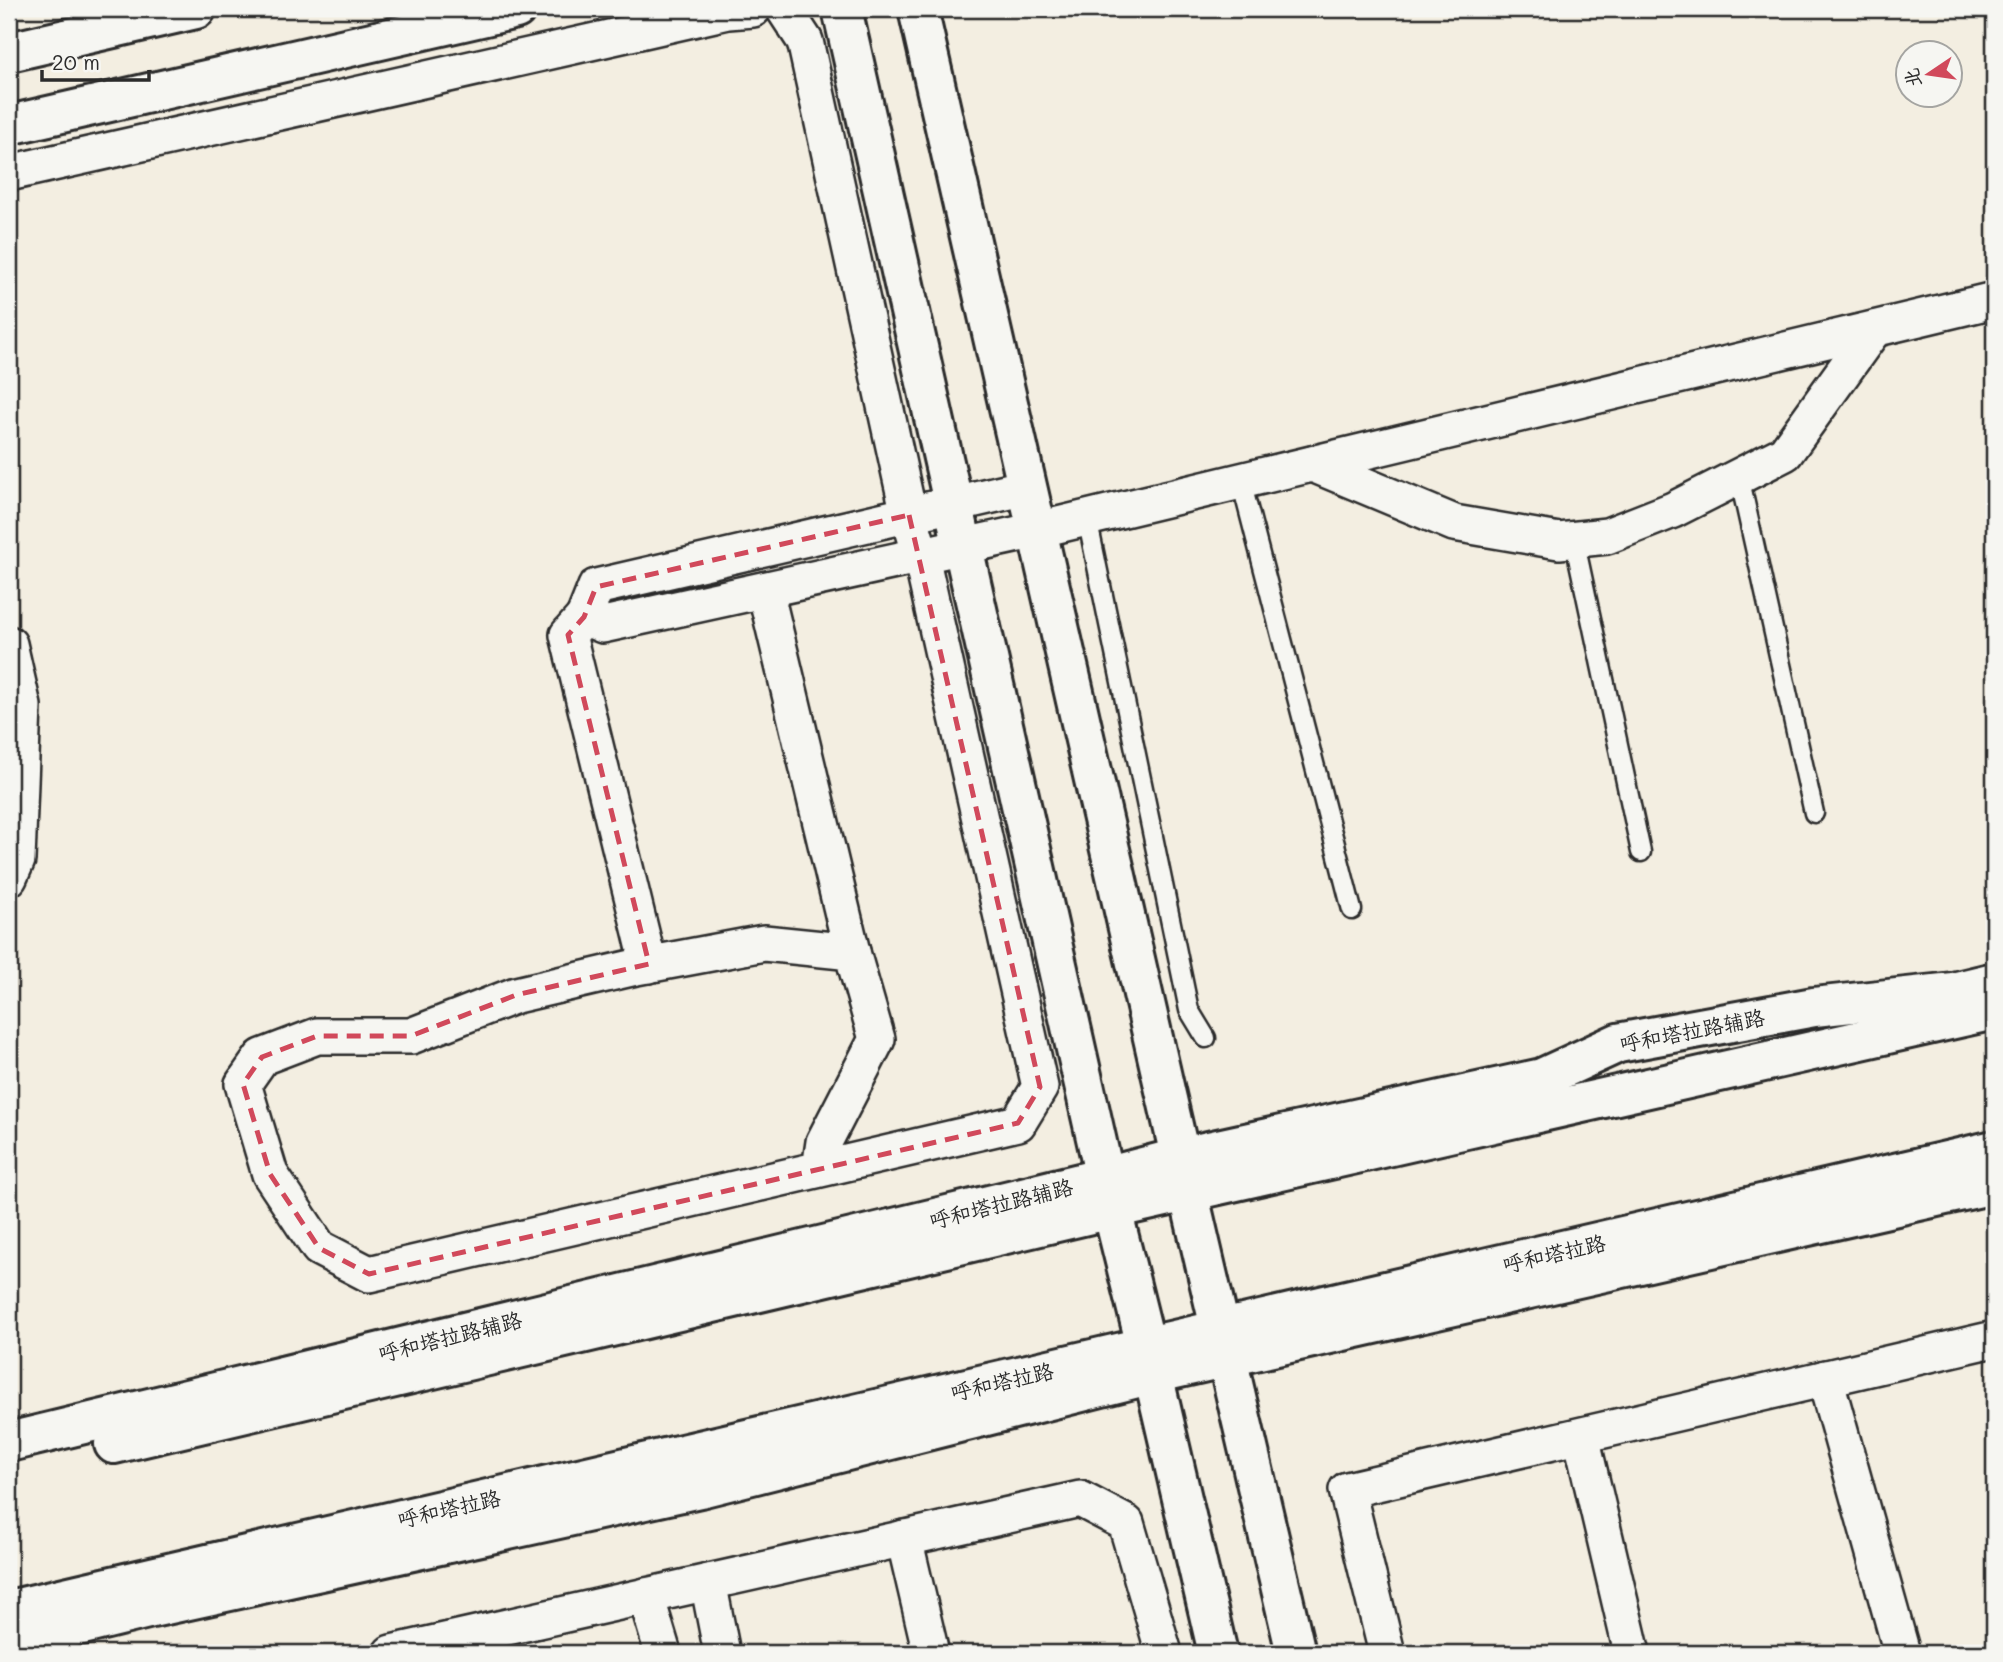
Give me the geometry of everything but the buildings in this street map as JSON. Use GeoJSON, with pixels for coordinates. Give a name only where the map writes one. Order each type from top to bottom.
{"type":"FeatureCollection","features":[{"type":"Feature","properties":{"kind":"street"},"geometry":{"type":"LineString","coordinates":[[9,52],[196,9]]}},
{"type":"Feature","properties":{"kind":"street"},"geometry":{"type":"LineString","coordinates":[[9,125],[516,9]]}},
{"type":"Feature","properties":{"kind":"street"},"geometry":{"type":"LineString","coordinates":[[9,173],[728,11],[753,9]]}},
{"type":"Feature","properties":{"kind":"street"},"geometry":{"type":"LineString","coordinates":[[784,9],[806,41],[909,515],[921,556],[1040,1087],[1018,1123],[369,1274],[318,1248],[270,1174],[243,1084],[262,1057],[317,1036],[411,1037],[516,995],[764,943],[852,952]]}},
{"type":"Feature","properties":{"kind":"street"},"geometry":{"type":"LineString","coordinates":[[842,9],[1109,1193],[1218,1653]]}},
{"type":"Feature","properties":{"kind":"street"},"geometry":{"type":"LineString","coordinates":[[918,9],[1296,1653]]}},
{"type":"Feature","properties":{"kind":"street"},"geometry":{"type":"LineString","coordinates":[[52,116],[64,161]]}},
{"type":"Feature","properties":{"kind":"street"},"geometry":{"type":"LineString","coordinates":[[584,617],[603,625],[1037,530],[1994,300]]}},
{"type":"Feature","properties":{"kind":"street"},"geometry":{"type":"LineString","coordinates":[[1313,464],[1454,523],[1559,541],[1607,536],[1673,510],[1785,453],[1874,329]]}},
{"type":"Feature","properties":{"kind":"street"},"geometry":{"type":"LineString","coordinates":[[649,965],[568,635],[584,617],[596,587],[1027,487]]}},
{"type":"Feature","properties":{"kind":"street"},"geometry":{"type":"LineString","coordinates":[[765,590],[852,952],[877,1039],[824,1142],[820,1169]]}},
{"type":"Feature","properties":{"kind":"street"},"geometry":{"type":"LineString","coordinates":[[9,644],[23,706],[17,860],[9,878]]}},
{"type":"Feature","properties":{"kind":"street","name":"呼和塔拉路辅路"},"geometry":{"type":"LineString","coordinates":[[1184,1174],[1542,1078],[1618,1043],[1814,1007],[1953,992],[1994,982]]}},
{"type":"Feature","properties":{"kind":"street"},"geometry":{"type":"LineString","coordinates":[[9,1469],[1184,1174],[1994,1010]]}},
{"type":"Feature","properties":{"kind":"street","name":"呼和塔拉路"},"geometry":{"type":"LineString","coordinates":[[9,1611],[1223,1344],[1994,1150]]}},
{"type":"Feature","properties":{"kind":"street"},"geometry":{"type":"LineString","coordinates":[[1223,1344],[1994,1184]]}},
{"type":"Feature","properties":{"kind":"street","name":"呼和塔拉路辅路"},"geometry":{"type":"LineString","coordinates":[[9,1442],[1109,1193]]}},
{"type":"Feature","properties":{"kind":"street"},"geometry":{"type":"LineString","coordinates":[[1388,1653],[1347,1490],[1994,1339]]}},
{"type":"Feature","properties":{"kind":"street"},"geometry":{"type":"LineString","coordinates":[[9,1643],[152,1608],[699,1488],[1150,1360]]}},
{"type":"Feature","properties":{"kind":"street"},"geometry":{"type":"LineString","coordinates":[[1825,1378],[1902,1653]]}},
{"type":"Feature","properties":{"kind":"street"},"geometry":{"type":"LineString","coordinates":[[1581,1436],[1632,1653]]}},
{"type":"Feature","properties":{"kind":"street"},"geometry":{"type":"LineString","coordinates":[[391,1653],[1080,1499],[1126,1523],[1164,1653]]}},
{"type":"Feature","properties":{"kind":"street"},"geometry":{"type":"LineString","coordinates":[[904,1538],[931,1653]]}},
{"type":"Feature","properties":{"kind":"street"},"geometry":{"type":"LineString","coordinates":[[708,1582],[722,1653]]}},
{"type":"Feature","properties":{"kind":"street"},"geometry":{"type":"LineString","coordinates":[[646,1596],[663,1653]]}},
{"type":"Feature","properties":{"kind":"lane"},"geometry":{"type":"LineString","coordinates":[[1739,476],[1814,813]]}},
{"type":"Feature","properties":{"kind":"lane"},"geometry":{"type":"LineString","coordinates":[[1241,481],[1352,910]]}},
{"type":"Feature","properties":{"kind":"lane"},"geometry":{"type":"LineString","coordinates":[[1087,518],[1189,1010],[1206,1038]]}},
{"type":"Feature","properties":{"kind":"lane"},"geometry":{"type":"LineString","coordinates":[[1574,539],[1642,852]]}},
{"type":"Feature","properties":{"kind":"highlighted area"},"geometry":{"type":"Polygon","coordinates":[[[909,515],[1040,1087],[1018,1123],[369,1274],[319,1248],[270,1174],[243,1084],[262,1057],[317,1036],[411,1036],[516,995],[649,964],[568,635],[584,617],[596,587],[909,515]]]}}]}
